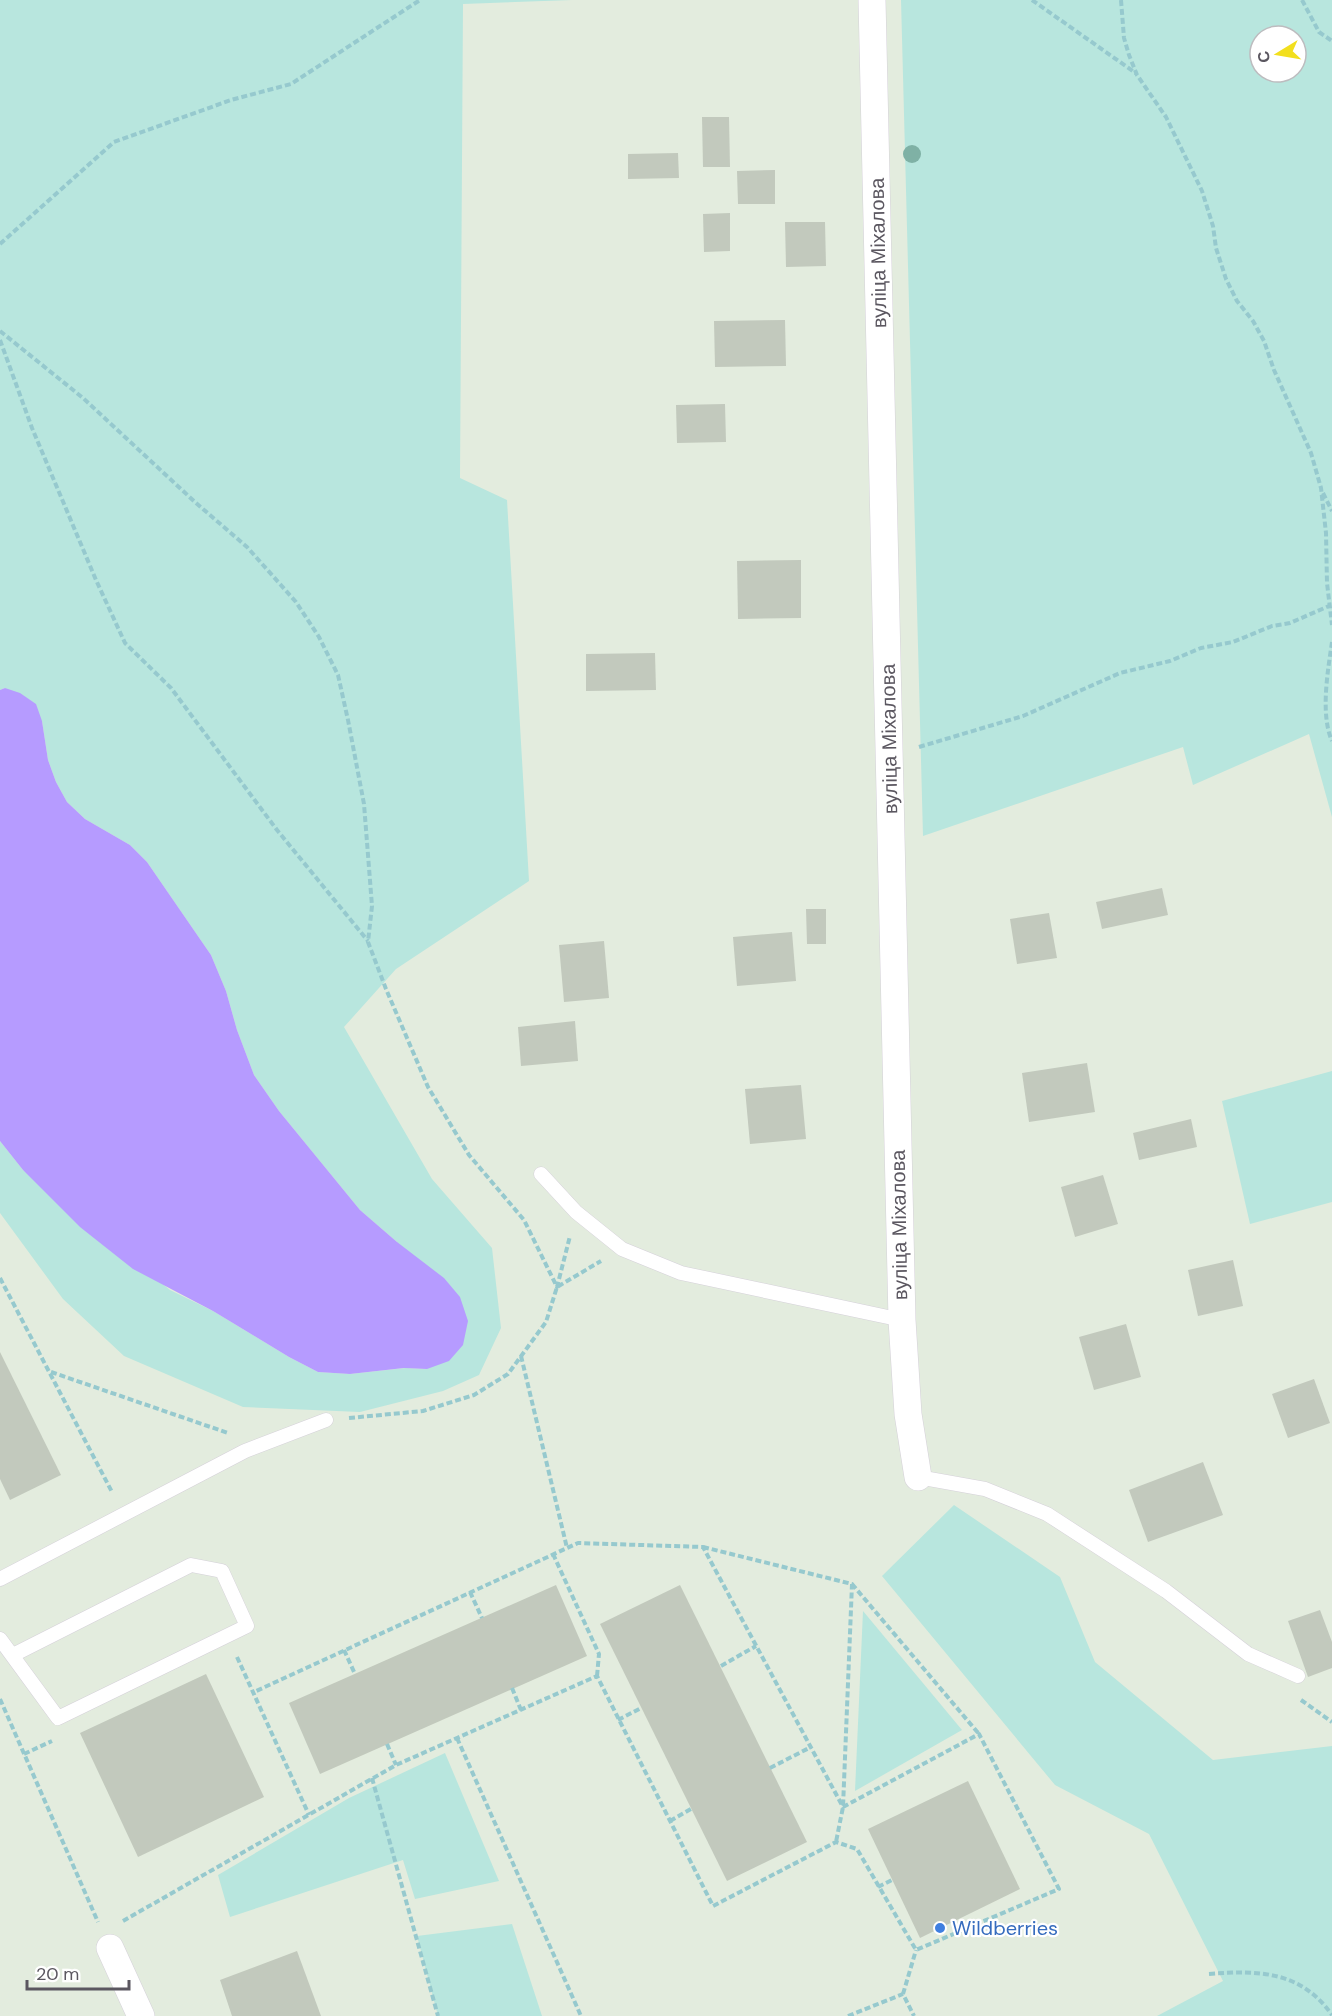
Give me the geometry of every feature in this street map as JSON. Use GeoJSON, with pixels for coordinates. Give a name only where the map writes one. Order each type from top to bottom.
{"type":"FeatureCollection","features":[{"type":"Feature","properties":{"kind":"street","name":"вуліца Міхалова"},"geometry":{"type":"LineString","coordinates":[[872,0],[902,1320],[908,1414],[918,1477]]}},
{"type":"Feature","properties":{"kind":"street"},"geometry":{"type":"LineString","coordinates":[[110,1948],[141,2016]]}},
{"type":"Feature","properties":{"kind":"lane"},"geometry":{"type":"LineString","coordinates":[[540,1174],[576,1212],[622,1249],[681,1273],[902,1320]]}},
{"type":"Feature","properties":{"kind":"lane"},"geometry":{"type":"LineString","coordinates":[[0,1579],[260,1444],[326,1420]]}},
{"type":"Feature","properties":{"kind":"lane"},"geometry":{"type":"LineString","coordinates":[[918,1477],[985,1489],[1047,1514],[1166,1591],[1248,1654],[1298,1676]]}},
{"type":"Feature","properties":{"kind":"lane"},"geometry":{"type":"LineString","coordinates":[[0,1639],[58,1718],[247,1626],[222,1571],[191,1564],[13,1655]]}},
{"type":"Feature","properties":{"kind":"path"},"geometry":{"type":"LineString","coordinates":[[0,244],[114,142],[231,100],[291,84],[420,0]]}},
{"type":"Feature","properties":{"kind":"path"},"geometry":{"type":"LineString","coordinates":[[1032,0],[1137,75]]}},
{"type":"Feature","properties":{"kind":"path"},"geometry":{"type":"LineString","coordinates":[[1120,0],[1124,38],[1137,75],[1166,117],[1202,191],[1226,279],[1237,302],[1253,321],[1264,341],[1274,370],[1311,453],[1321,488],[1332,625]]}},
{"type":"Feature","properties":{"kind":"path"},"geometry":{"type":"LineString","coordinates":[[1302,0],[1320,32],[1332,40]]}},
{"type":"Feature","properties":{"kind":"path"},"geometry":{"type":"LineString","coordinates":[[0,331],[83,398],[247,547],[297,602],[320,637],[338,675],[364,804],[372,906],[368,942]]}},
{"type":"Feature","properties":{"kind":"path"},"geometry":{"type":"LineString","coordinates":[[0,340],[32,428],[96,580],[125,642],[171,688],[277,830],[368,942],[428,1087],[469,1155],[524,1220],[557,1287]]}},
{"type":"Feature","properties":{"kind":"path"},"geometry":{"type":"LineString","coordinates":[[1321,488],[1332,511]]}},
{"type":"Feature","properties":{"kind":"path"},"geometry":{"type":"LineString","coordinates":[[889,754],[935,743],[1023,716],[1120,673],[1170,661],[1201,648],[1233,642],[1272,626],[1290,623],[1329,606]]}},
{"type":"Feature","properties":{"kind":"path"},"geometry":{"type":"LineString","coordinates":[[1332,642],[1327,707],[1332,741]]}},
{"type":"Feature","properties":{"kind":"path"},"geometry":{"type":"LineString","coordinates":[[326,1420],[423,1411],[474,1395],[508,1374],[546,1322],[576,1212]]}},
{"type":"Feature","properties":{"kind":"path"},"geometry":{"type":"LineString","coordinates":[[557,1287],[622,1249]]}},
{"type":"Feature","properties":{"kind":"path"},"geometry":{"type":"LineString","coordinates":[[0,1278],[124,1515]]}},
{"type":"Feature","properties":{"kind":"path"},"geometry":{"type":"LineString","coordinates":[[521,1356],[567,1548]]}},
{"type":"Feature","properties":{"kind":"path"},"geometry":{"type":"LineString","coordinates":[[50,1371],[260,1444]]}},
{"type":"Feature","properties":{"kind":"path"},"geometry":{"type":"LineString","coordinates":[[309,1815],[254,1692],[578,1543],[703,1547],[852,1584],[979,1734],[1059,1889],[916,1950]]}},
{"type":"Feature","properties":{"kind":"path"},"geometry":{"type":"LineString","coordinates":[[703,1547],[843,1807]]}},
{"type":"Feature","properties":{"kind":"path"},"geometry":{"type":"LineString","coordinates":[[553,1554],[599,1654],[597,1676],[713,1906],[836,1842],[857,1849],[916,1950],[903,1994],[914,2016]]}},
{"type":"Feature","properties":{"kind":"path"},"geometry":{"type":"LineString","coordinates":[[836,1842],[843,1807],[852,1584]]}},
{"type":"Feature","properties":{"kind":"path"},"geometry":{"type":"LineString","coordinates":[[470,1592],[482,1618]]}},
{"type":"Feature","properties":{"kind":"path"},"geometry":{"type":"LineString","coordinates":[[721,1666],[756,1646]]}},
{"type":"Feature","properties":{"kind":"path"},"geometry":{"type":"LineString","coordinates":[[344,1650],[355,1674]]}},
{"type":"Feature","properties":{"kind":"path"},"geometry":{"type":"LineString","coordinates":[[110,1948],[108,1930],[372,1778],[396,1765],[597,1676]]}},
{"type":"Feature","properties":{"kind":"path"},"geometry":{"type":"LineString","coordinates":[[512,1688],[521,1710]]}},
{"type":"Feature","properties":{"kind":"path"},"geometry":{"type":"LineString","coordinates":[[0,1699],[110,1948]]}},
{"type":"Feature","properties":{"kind":"path"},"geometry":{"type":"LineString","coordinates":[[618,1720],[641,1708]]}},
{"type":"Feature","properties":{"kind":"path"},"geometry":{"type":"LineString","coordinates":[[843,1807],[979,1734]]}},
{"type":"Feature","properties":{"kind":"path"},"geometry":{"type":"LineString","coordinates":[[457,1738],[581,2016]]}},
{"type":"Feature","properties":{"kind":"path"},"geometry":{"type":"LineString","coordinates":[[387,1744],[396,1765]]}},
{"type":"Feature","properties":{"kind":"path"},"geometry":{"type":"LineString","coordinates":[[770,1768],[811,1747]]}},
{"type":"Feature","properties":{"kind":"path"},"geometry":{"type":"LineString","coordinates":[[372,1778],[438,2016]]}},
{"type":"Feature","properties":{"kind":"path"},"geometry":{"type":"LineString","coordinates":[[670,1821],[691,1809]]}},
{"type":"Feature","properties":{"kind":"path"},"geometry":{"type":"LineString","coordinates":[[878,1887],[892,1880]]}},
{"type":"Feature","properties":{"kind":"path"},"geometry":{"type":"LineString","coordinates":[[1209,1974],[1256,1972],[1276,1975],[1303,1986],[1314,1994],[1332,2015]]}},
{"type":"Feature","properties":{"kind":"path"},"geometry":{"type":"LineString","coordinates":[[848,2016],[903,1994]]}},
{"type":"Feature","properties":{"kind":"shaded area"},"geometry":{"type":"Polygon","coordinates":[[[0,0],[572,0],[463,4],[460,478],[507,500],[529,881],[396,969],[344,1027],[432,1179],[492,1248],[501,1328],[479,1375],[443,1391],[360,1412],[243,1407],[124,1356],[63,1299],[0,1213],[0,1141],[23,1170],[170,1290],[213,1311],[289,1357],[318,1372],[350,1374],[405,1368],[427,1369],[397,1242],[360,1210],[279,1111],[254,1075],[237,1030],[226,991],[211,955],[147,862],[130,845],[85,819],[67,802],[48,760],[42,721],[5,688],[0,690],[0,0]]]}},
{"type":"Feature","properties":{"kind":"shaded area"},"geometry":{"type":"Polygon","coordinates":[[[901,0],[1332,0],[1332,817],[1309,734],[1193,785],[1183,747],[923,836],[901,0]]]}},
{"type":"Feature","properties":{"kind":"shaded area"},"geometry":{"type":"Polygon","coordinates":[[[5,688],[20,693],[36,704],[42,721],[48,760],[67,802],[85,819],[130,845],[147,862],[211,955],[226,991],[237,1030],[254,1075],[279,1111],[360,1210],[444,1278],[460,1297],[468,1321],[463,1345],[449,1361],[427,1369],[404,1368],[350,1374],[318,1372],[213,1311],[133,1269],[80,1227],[23,1170],[0,1141],[0,690],[5,688]]]}},
{"type":"Feature","properties":{"kind":"shaded area"},"geometry":{"type":"Polygon","coordinates":[[[1332,1071],[1332,1202],[1250,1224],[1222,1101],[1332,1071]]]}},
{"type":"Feature","properties":{"kind":"shaded area"},"geometry":{"type":"Polygon","coordinates":[[[954,1505],[1060,1577],[1095,1662],[1213,1760],[1332,1746],[1332,2016],[1157,2016],[1223,1981],[1149,1834],[1055,1785],[882,1576],[954,1505]]]}},
{"type":"Feature","properties":{"kind":"shaded area"},"geometry":{"type":"Polygon","coordinates":[[[863,1611],[962,1730],[855,1791],[863,1611]]]}},
{"type":"Feature","properties":{"kind":"shaded area"},"geometry":{"type":"Polygon","coordinates":[[[445,1753],[499,1881],[415,1899],[403,1860],[230,1917],[218,1875],[349,1798],[445,1753]]]}},
{"type":"Feature","properties":{"kind":"shaded area"},"geometry":{"type":"Polygon","coordinates":[[[512,1924],[542,2016],[438,2016],[417,1936],[512,1924]]]}},
{"type":"Feature","properties":{"kind":"building"},"geometry":{"type":"Polygon","coordinates":[[[702,117],[729,117],[730,167],[703,167],[702,117]]]}},
{"type":"Feature","properties":{"kind":"building"},"geometry":{"type":"Polygon","coordinates":[[[678,153],[679,178],[628,179],[628,154],[678,153]]]}},
{"type":"Feature","properties":{"kind":"building"},"geometry":{"type":"Polygon","coordinates":[[[775,170],[775,204],[738,204],[737,171],[775,170]]]}},
{"type":"Feature","properties":{"kind":"building"},"geometry":{"type":"Polygon","coordinates":[[[730,213],[730,251],[704,252],[703,214],[730,213]]]}},
{"type":"Feature","properties":{"kind":"building"},"geometry":{"type":"Polygon","coordinates":[[[785,222],[825,222],[826,266],[786,267],[785,222]]]}},
{"type":"Feature","properties":{"kind":"building"},"geometry":{"type":"Polygon","coordinates":[[[785,320],[786,366],[715,367],[714,321],[785,320]]]}},
{"type":"Feature","properties":{"kind":"building"},"geometry":{"type":"Polygon","coordinates":[[[725,404],[726,442],[677,443],[676,405],[725,404]]]}},
{"type":"Feature","properties":{"kind":"building"},"geometry":{"type":"Polygon","coordinates":[[[801,560],[801,618],[738,619],[737,561],[801,560]]]}},
{"type":"Feature","properties":{"kind":"building"},"geometry":{"type":"Polygon","coordinates":[[[655,653],[656,690],[586,691],[586,654],[655,653]]]}},
{"type":"Feature","properties":{"kind":"building"},"geometry":{"type":"Polygon","coordinates":[[[1162,888],[1168,915],[1102,929],[1096,902],[1162,888]]]}},
{"type":"Feature","properties":{"kind":"building"},"geometry":{"type":"Polygon","coordinates":[[[806,909],[826,909],[826,944],[807,944],[806,909]]]}},
{"type":"Feature","properties":{"kind":"building"},"geometry":{"type":"Polygon","coordinates":[[[1049,913],[1057,958],[1017,964],[1010,919],[1049,913]]]}},
{"type":"Feature","properties":{"kind":"building"},"geometry":{"type":"Polygon","coordinates":[[[792,932],[796,981],[737,986],[733,937],[792,932]]]}},
{"type":"Feature","properties":{"kind":"building"},"geometry":{"type":"Polygon","coordinates":[[[604,941],[609,998],[564,1002],[559,945],[604,941]]]}},
{"type":"Feature","properties":{"kind":"building"},"geometry":{"type":"Polygon","coordinates":[[[575,1021],[578,1061],[521,1066],[518,1027],[575,1021]]]}},
{"type":"Feature","properties":{"kind":"building"},"geometry":{"type":"Polygon","coordinates":[[[1087,1063],[1095,1112],[1029,1122],[1022,1073],[1087,1063]]]}},
{"type":"Feature","properties":{"kind":"building"},"geometry":{"type":"Polygon","coordinates":[[[801,1085],[806,1139],[750,1144],[745,1089],[801,1085]]]}},
{"type":"Feature","properties":{"kind":"building"},"geometry":{"type":"Polygon","coordinates":[[[1191,1119],[1197,1147],[1139,1160],[1133,1133],[1191,1119]]]}},
{"type":"Feature","properties":{"kind":"building"},"geometry":{"type":"Polygon","coordinates":[[[1103,1175],[1118,1224],[1075,1237],[1061,1187],[1103,1175]]]}},
{"type":"Feature","properties":{"kind":"building"},"geometry":{"type":"Polygon","coordinates":[[[1233,1260],[1243,1306],[1198,1316],[1188,1270],[1233,1260]]]}},
{"type":"Feature","properties":{"kind":"building"},"geometry":{"type":"Polygon","coordinates":[[[1126,1324],[1141,1377],[1094,1390],[1079,1337],[1126,1324]]]}},
{"type":"Feature","properties":{"kind":"building"},"geometry":{"type":"Polygon","coordinates":[[[0,1352],[61,1475],[10,1500],[0,1479],[0,1352]]]}},
{"type":"Feature","properties":{"kind":"building"},"geometry":{"type":"Polygon","coordinates":[[[1314,1379],[1330,1423],[1288,1438],[1272,1394],[1314,1379]]]}},
{"type":"Feature","properties":{"kind":"building"},"geometry":{"type":"Polygon","coordinates":[[[1203,1462],[1223,1515],[1148,1542],[1129,1490],[1203,1462]]]}},
{"type":"Feature","properties":{"kind":"building"},"geometry":{"type":"Polygon","coordinates":[[[556,1585],[587,1656],[320,1774],[289,1703],[556,1585]]]}},
{"type":"Feature","properties":{"kind":"building"},"geometry":{"type":"Polygon","coordinates":[[[680,1585],[807,1842],[727,1881],[600,1624],[680,1585]]]}},
{"type":"Feature","properties":{"kind":"building"},"geometry":{"type":"Polygon","coordinates":[[[1320,1610],[1332,1642],[1332,1668],[1308,1677],[1288,1621],[1320,1610]]]}},
{"type":"Feature","properties":{"kind":"building"},"geometry":{"type":"Polygon","coordinates":[[[206,1674],[264,1797],[138,1857],[80,1733],[206,1674]]]}},
{"type":"Feature","properties":{"kind":"building"},"geometry":{"type":"Polygon","coordinates":[[[968,1781],[1020,1889],[920,1938],[868,1829],[968,1781]]]}},
{"type":"Feature","properties":{"kind":"building"},"geometry":{"type":"Polygon","coordinates":[[[297,1951],[321,2016],[232,2016],[220,1980],[297,1951]]]}},
{"type":"Feature","properties":{"kind":"place","name":"Wildberries"},"geometry":{"type":"Point","coordinates":[940,1928]}}]}
